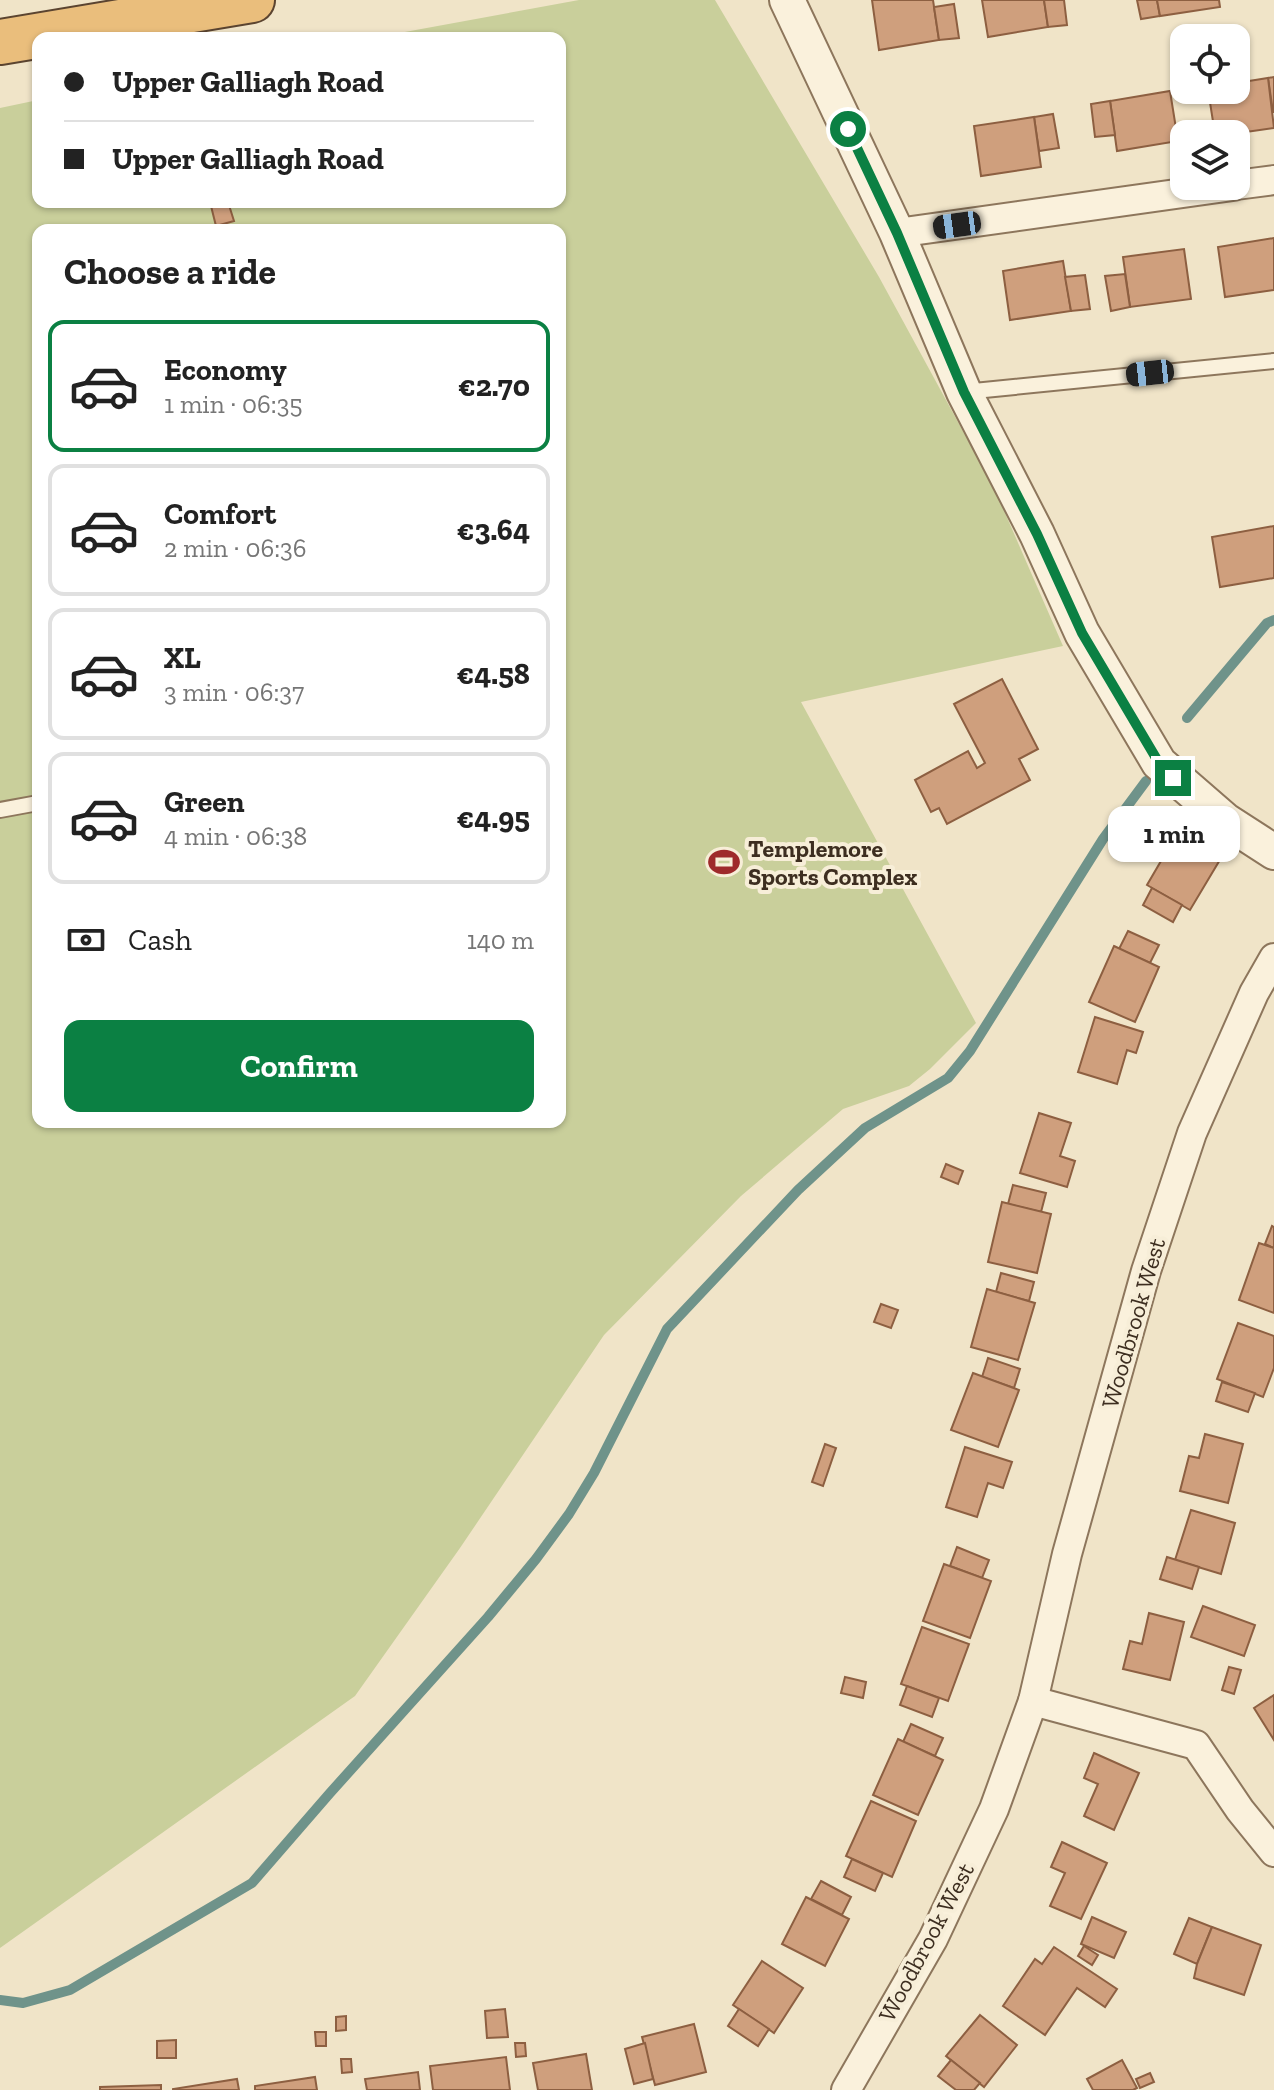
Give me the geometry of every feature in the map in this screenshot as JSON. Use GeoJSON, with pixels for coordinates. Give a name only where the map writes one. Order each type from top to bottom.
{"type":"FeatureCollection","features":[{"type":"Feature","properties":{"kind":"highway"},"geometry":{"type":"LineString","coordinates":[[43,32],[252,0]]}},
{"type":"Feature","properties":{"kind":"highway"},"geometry":{"type":"LineString","coordinates":[[4,38],[32,34]]}},
{"type":"Feature","properties":{"kind":"street"},"geometry":{"type":"LineString","coordinates":[[787,0],[897,233],[964,392],[1037,534],[1082,633],[1159,763],[1226,821],[1274,852]]}},
{"type":"Feature","properties":{"kind":"street"},"geometry":{"type":"LineString","coordinates":[[1250,184],[1274,180]]}},
{"type":"Feature","properties":{"kind":"street"},"geometry":{"type":"LineString","coordinates":[[897,233],[1170,195]]}},
{"type":"Feature","properties":{"kind":"street","name":"Woodbrook West"},"geometry":{"type":"LineString","coordinates":[[846,2090],[933,1939],[994,1809],[1033,1701],[1067,1554],[1146,1271],[1192,1133],[1254,993],[1274,958]]}},
{"type":"Feature","properties":{"kind":"street"},"geometry":{"type":"LineString","coordinates":[[1033,1701],[1196,1745],[1240,1810],[1274,1852]]}},
{"type":"Feature","properties":{"kind":"lane"},"geometry":{"type":"LineString","coordinates":[[964,392],[1274,361]]}},
{"type":"Feature","properties":{"kind":"lane"},"geometry":{"type":"LineString","coordinates":[[0,810],[32,804]]}},
{"type":"Feature","properties":{"kind":"green space","name":"Templemore Sports Complex"},"geometry":{"type":"Polygon","coordinates":[[[579,0],[715,0],[879,277],[995,490],[1063,646],[801,702],[976,1023],[909,1086],[843,1109],[741,1196],[604,1335],[460,1548],[355,1696],[0,1948],[0,108],[32,101],[32,208],[566,208],[566,32],[405,32],[579,0]]]}},
{"type":"Feature","properties":{"kind":"building"},"geometry":{"type":"Polygon","coordinates":[[[872,0],[933,0],[939,40],[879,50],[872,0]]]}},
{"type":"Feature","properties":{"kind":"building"},"geometry":{"type":"Polygon","coordinates":[[[982,0],[1044,0],[1048,27],[988,37],[982,0]]]}},
{"type":"Feature","properties":{"kind":"building"},"geometry":{"type":"Polygon","coordinates":[[[1044,0],[1064,0],[1067,25],[1048,27],[1044,0]]]}},
{"type":"Feature","properties":{"kind":"building"},"geometry":{"type":"Polygon","coordinates":[[[1137,0],[1157,0],[1160,16],[1141,19],[1137,0]]]}},
{"type":"Feature","properties":{"kind":"building"},"geometry":{"type":"Polygon","coordinates":[[[1157,0],[1219,0],[1220,7],[1160,16],[1157,0]]]}},
{"type":"Feature","properties":{"kind":"building"},"geometry":{"type":"Polygon","coordinates":[[[954,4],[959,38],[939,40],[934,7],[954,4]]]}},
{"type":"Feature","properties":{"kind":"building"},"geometry":{"type":"Polygon","coordinates":[[[1274,77],[1274,112],[1273,112],[1268,78],[1274,77]]]}},
{"type":"Feature","properties":{"kind":"building"},"geometry":{"type":"Polygon","coordinates":[[[1268,78],[1274,128],[1250,131],[1250,120],[1213,120],[1210,104],[1250,104],[1250,81],[1268,78]]]}},
{"type":"Feature","properties":{"kind":"building"},"geometry":{"type":"Polygon","coordinates":[[[1170,91],[1175,120],[1170,120],[1170,142],[1117,151],[1110,101],[1170,91]]]}},
{"type":"Feature","properties":{"kind":"building"},"geometry":{"type":"Polygon","coordinates":[[[1110,101],[1115,135],[1095,137],[1091,104],[1110,101]]]}},
{"type":"Feature","properties":{"kind":"building"},"geometry":{"type":"Polygon","coordinates":[[[1053,114],[1059,148],[1039,151],[1034,117],[1053,114]]]}},
{"type":"Feature","properties":{"kind":"building"},"geometry":{"type":"Polygon","coordinates":[[[1034,117],[1041,167],[981,176],[974,126],[1034,117]]]}},
{"type":"Feature","properties":{"kind":"building"},"geometry":{"type":"Polygon","coordinates":[[[212,208],[230,208],[234,221],[216,224],[212,208]]]}},
{"type":"Feature","properties":{"kind":"building"},"geometry":{"type":"Polygon","coordinates":[[[1274,238],[1274,290],[1225,297],[1218,247],[1274,238]]]}},
{"type":"Feature","properties":{"kind":"building"},"geometry":{"type":"Polygon","coordinates":[[[1184,249],[1191,299],[1130,307],[1123,257],[1184,249]]]}},
{"type":"Feature","properties":{"kind":"building"},"geometry":{"type":"Polygon","coordinates":[[[1063,261],[1071,311],[1010,320],[1003,271],[1063,261]]]}},
{"type":"Feature","properties":{"kind":"building"},"geometry":{"type":"Polygon","coordinates":[[[1125,274],[1130,307],[1111,311],[1105,276],[1125,274]]]}},
{"type":"Feature","properties":{"kind":"building"},"geometry":{"type":"Polygon","coordinates":[[[1085,275],[1090,309],[1071,311],[1065,277],[1085,275]]]}},
{"type":"Feature","properties":{"kind":"building"},"geometry":{"type":"Polygon","coordinates":[[[1274,526],[1274,578],[1220,587],[1212,537],[1274,526]]]}},
{"type":"Feature","properties":{"kind":"building"},"geometry":{"type":"Polygon","coordinates":[[[1002,679],[1038,749],[1019,759],[1030,780],[947,824],[939,808],[931,812],[915,780],[968,751],[977,768],[985,763],[954,704],[1002,679]]]}},
{"type":"Feature","properties":{"kind":"building"},"geometry":{"type":"Polygon","coordinates":[[[1178,832],[1221,858],[1190,910],[1147,885],[1178,832]]]}},
{"type":"Feature","properties":{"kind":"building"},"geometry":{"type":"Polygon","coordinates":[[[1152,888],[1182,905],[1173,922],[1143,905],[1152,888]]]}},
{"type":"Feature","properties":{"kind":"building"},"geometry":{"type":"Polygon","coordinates":[[[1128,931],[1159,945],[1150,963],[1119,949],[1128,931]]]}},
{"type":"Feature","properties":{"kind":"building"},"geometry":{"type":"Polygon","coordinates":[[[1114,946],[1159,967],[1135,1022],[1089,1002],[1114,946]]]}},
{"type":"Feature","properties":{"kind":"building"},"geometry":{"type":"Polygon","coordinates":[[[1095,1017],[1143,1032],[1136,1053],[1127,1050],[1117,1084],[1078,1072],[1095,1017]]]}},
{"type":"Feature","properties":{"kind":"building"},"geometry":{"type":"Polygon","coordinates":[[[1039,1113],[1071,1123],[1060,1156],[1075,1161],[1067,1187],[1020,1173],[1039,1113]]]}},
{"type":"Feature","properties":{"kind":"building"},"geometry":{"type":"Polygon","coordinates":[[[946,1164],[963,1171],[958,1184],[941,1177],[946,1164]]]}},
{"type":"Feature","properties":{"kind":"building"},"geometry":{"type":"Polygon","coordinates":[[[1013,1185],[1046,1193],[1041,1212],[1008,1204],[1013,1185]]]}},
{"type":"Feature","properties":{"kind":"building"},"geometry":{"type":"Polygon","coordinates":[[[1002,1202],[1051,1214],[1037,1273],[988,1262],[1002,1202]]]}},
{"type":"Feature","properties":{"kind":"building"},"geometry":{"type":"Polygon","coordinates":[[[1274,1227],[1274,1248],[1265,1244],[1274,1227]]]}},
{"type":"Feature","properties":{"kind":"building"},"geometry":{"type":"Polygon","coordinates":[[[1259,1243],[1274,1248],[1274,1313],[1239,1300],[1259,1243]]]}},
{"type":"Feature","properties":{"kind":"building"},"geometry":{"type":"Polygon","coordinates":[[[1001,1273],[1034,1282],[1029,1301],[996,1292],[1001,1273]]]}},
{"type":"Feature","properties":{"kind":"building"},"geometry":{"type":"Polygon","coordinates":[[[987,1289],[1035,1303],[1018,1360],[971,1347],[987,1289]]]}},
{"type":"Feature","properties":{"kind":"building"},"geometry":{"type":"Polygon","coordinates":[[[881,1304],[898,1310],[891,1328],[874,1322],[881,1304]]]}},
{"type":"Feature","properties":{"kind":"building"},"geometry":{"type":"Polygon","coordinates":[[[1238,1323],[1274,1336],[1274,1368],[1263,1397],[1217,1379],[1238,1323]]]}},
{"type":"Feature","properties":{"kind":"building"},"geometry":{"type":"Polygon","coordinates":[[[988,1358],[1020,1369],[1014,1388],[982,1377],[988,1358]]]}},
{"type":"Feature","properties":{"kind":"building"},"geometry":{"type":"Polygon","coordinates":[[[973,1373],[1019,1390],[998,1447],[951,1430],[973,1373]]]}},
{"type":"Feature","properties":{"kind":"building"},"geometry":{"type":"Polygon","coordinates":[[[1222,1382],[1255,1393],[1248,1412],[1216,1401],[1222,1382]]]}},
{"type":"Feature","properties":{"kind":"building"},"geometry":{"type":"Polygon","coordinates":[[[1205,1434],[1243,1444],[1228,1503],[1180,1491],[1189,1456],[1199,1458],[1205,1434]]]}},
{"type":"Feature","properties":{"kind":"building"},"geometry":{"type":"Polygon","coordinates":[[[825,1444],[836,1448],[823,1486],[812,1482],[825,1444]]]}},
{"type":"Feature","properties":{"kind":"building"},"geometry":{"type":"Polygon","coordinates":[[[965,1447],[1012,1462],[1003,1488],[988,1483],[977,1517],[946,1507],[965,1447]]]}},
{"type":"Feature","properties":{"kind":"building"},"geometry":{"type":"Polygon","coordinates":[[[1191,1510],[1235,1523],[1221,1574],[1175,1560],[1191,1510]]]}},
{"type":"Feature","properties":{"kind":"building"},"geometry":{"type":"Polygon","coordinates":[[[957,1547],[989,1560],[982,1578],[950,1566],[957,1547]]]}},
{"type":"Feature","properties":{"kind":"building"},"geometry":{"type":"Polygon","coordinates":[[[1167,1557],[1199,1567],[1192,1589],[1160,1579],[1167,1557]]]}},
{"type":"Feature","properties":{"kind":"building"},"geometry":{"type":"Polygon","coordinates":[[[944,1564],[991,1581],[970,1638],[923,1621],[944,1564]]]}},
{"type":"Feature","properties":{"kind":"building"},"geometry":{"type":"Polygon","coordinates":[[[1203,1606],[1255,1625],[1244,1656],[1191,1637],[1203,1606]]]}},
{"type":"Feature","properties":{"kind":"building"},"geometry":{"type":"Polygon","coordinates":[[[1149,1613],[1184,1622],[1170,1680],[1123,1669],[1130,1641],[1142,1644],[1149,1613]]]}},
{"type":"Feature","properties":{"kind":"building"},"geometry":{"type":"Polygon","coordinates":[[[922,1627],[969,1644],[948,1701],[901,1684],[922,1627]]]}},
{"type":"Feature","properties":{"kind":"building"},"geometry":{"type":"Polygon","coordinates":[[[1229,1667],[1241,1670],[1234,1694],[1222,1690],[1229,1667]]]}},
{"type":"Feature","properties":{"kind":"building"},"geometry":{"type":"Polygon","coordinates":[[[845,1677],[866,1682],[863,1698],[841,1693],[845,1677]]]}},
{"type":"Feature","properties":{"kind":"building"},"geometry":{"type":"Polygon","coordinates":[[[907,1686],[939,1698],[932,1717],[900,1705],[907,1686]]]}},
{"type":"Feature","properties":{"kind":"building"},"geometry":{"type":"Polygon","coordinates":[[[1274,1695],[1274,1740],[1254,1708],[1274,1695]]]}},
{"type":"Feature","properties":{"kind":"building"},"geometry":{"type":"Polygon","coordinates":[[[911,1724],[943,1738],[935,1756],[903,1742],[911,1724]]]}},
{"type":"Feature","properties":{"kind":"building"},"geometry":{"type":"Polygon","coordinates":[[[898,1739],[943,1760],[918,1815],[873,1795],[898,1739]]]}},
{"type":"Feature","properties":{"kind":"building"},"geometry":{"type":"Polygon","coordinates":[[[1094,1753],[1139,1773],[1114,1830],[1084,1816],[1098,1784],[1084,1778],[1094,1753]]]}},
{"type":"Feature","properties":{"kind":"building"},"geometry":{"type":"Polygon","coordinates":[[[871,1801],[916,1821],[892,1877],[846,1856],[871,1801]]]}},
{"type":"Feature","properties":{"kind":"building"},"geometry":{"type":"Polygon","coordinates":[[[1062,1842],[1107,1863],[1081,1919],[1050,1906],[1065,1873],[1051,1867],[1062,1842]]]}},
{"type":"Feature","properties":{"kind":"building"},"geometry":{"type":"Polygon","coordinates":[[[852,1859],[883,1873],[875,1891],[844,1877],[852,1859]]]}},
{"type":"Feature","properties":{"kind":"building"},"geometry":{"type":"Polygon","coordinates":[[[821,1881],[851,1897],[842,1915],[811,1899],[821,1881]]]}},
{"type":"Feature","properties":{"kind":"building"},"geometry":{"type":"Polygon","coordinates":[[[806,1897],[849,1919],[825,1966],[782,1944],[806,1897]]]}},
{"type":"Feature","properties":{"kind":"building"},"geometry":{"type":"Polygon","coordinates":[[[1092,1917],[1126,1932],[1114,1958],[1081,1944],[1092,1917]]]}},
{"type":"Feature","properties":{"kind":"building"},"geometry":{"type":"Polygon","coordinates":[[[1189,1918],[1212,1927],[1197,1964],[1174,1954],[1189,1918]]]}},
{"type":"Feature","properties":{"kind":"building"},"geometry":{"type":"Polygon","coordinates":[[[1212,1927],[1261,1945],[1244,1995],[1194,1978],[1212,1927]]]}},
{"type":"Feature","properties":{"kind":"building"},"geometry":{"type":"Polygon","coordinates":[[[1084,1946],[1098,1955],[1092,1965],[1078,1956],[1084,1946]]]}},
{"type":"Feature","properties":{"kind":"building"},"geometry":{"type":"Polygon","coordinates":[[[1054,1947],[1117,1989],[1105,2007],[1077,1988],[1045,2035],[1003,2006],[1035,1959],[1042,1964],[1054,1947]]]}},
{"type":"Feature","properties":{"kind":"building"},"geometry":{"type":"Polygon","coordinates":[[[762,1961],[803,1988],[774,2033],[733,2005],[762,1961]]]}},
{"type":"Feature","properties":{"kind":"building"},"geometry":{"type":"Polygon","coordinates":[[[505,2009],[508,2037],[487,2038],[485,2011],[505,2009]]]}},
{"type":"Feature","properties":{"kind":"building"},"geometry":{"type":"Polygon","coordinates":[[[739,2009],[769,2029],[758,2046],[728,2026],[739,2009]]]}},
{"type":"Feature","properties":{"kind":"building"},"geometry":{"type":"Polygon","coordinates":[[[980,2015],[1017,2045],[984,2087],[946,2056],[980,2015]]]}},
{"type":"Feature","properties":{"kind":"building"},"geometry":{"type":"Polygon","coordinates":[[[346,2016],[346,2030],[336,2031],[336,2017],[346,2016]]]}},
{"type":"Feature","properties":{"kind":"building"},"geometry":{"type":"Polygon","coordinates":[[[694,2024],[706,2072],[655,2085],[642,2037],[694,2024]]]}},
{"type":"Feature","properties":{"kind":"building"},"geometry":{"type":"Polygon","coordinates":[[[315,2032],[326,2032],[326,2046],[316,2046],[315,2032]]]}},
{"type":"Feature","properties":{"kind":"building"},"geometry":{"type":"Polygon","coordinates":[[[176,2040],[176,2058],[157,2058],[157,2041],[176,2040]]]}},
{"type":"Feature","properties":{"kind":"building"},"geometry":{"type":"Polygon","coordinates":[[[515,2043],[525,2043],[526,2056],[516,2057],[515,2043]]]}},
{"type":"Feature","properties":{"kind":"building"},"geometry":{"type":"Polygon","coordinates":[[[645,2043],[653,2079],[634,2084],[625,2049],[645,2043]]]}},
{"type":"Feature","properties":{"kind":"building"},"geometry":{"type":"Polygon","coordinates":[[[586,2054],[592,2090],[538,2090],[533,2063],[586,2054]]]}},
{"type":"Feature","properties":{"kind":"building"},"geometry":{"type":"Polygon","coordinates":[[[506,2057],[510,2090],[433,2090],[430,2066],[506,2057]]]}},
{"type":"Feature","properties":{"kind":"building"},"geometry":{"type":"Polygon","coordinates":[[[341,2059],[351,2059],[352,2072],[342,2073],[341,2059]]]}},
{"type":"Feature","properties":{"kind":"building"},"geometry":{"type":"Polygon","coordinates":[[[951,2060],[980,2083],[974,2090],[956,2090],[938,2076],[951,2060]]]}},
{"type":"Feature","properties":{"kind":"building"},"geometry":{"type":"Polygon","coordinates":[[[1122,2060],[1137,2088],[1093,2090],[1087,2079],[1122,2060]]]}},
{"type":"Feature","properties":{"kind":"building"},"geometry":{"type":"Polygon","coordinates":[[[418,2072],[420,2090],[367,2090],[365,2079],[418,2072]]]}},
{"type":"Feature","properties":{"kind":"building"},"geometry":{"type":"Polygon","coordinates":[[[1150,2073],[1154,2082],[1140,2088],[1136,2079],[1150,2073]]]}},
{"type":"Feature","properties":{"kind":"building"},"geometry":{"type":"Polygon","coordinates":[[[315,2077],[317,2090],[255,2090],[255,2086],[315,2077]]]}},
{"type":"Feature","properties":{"kind":"building"},"geometry":{"type":"Polygon","coordinates":[[[237,2079],[239,2090],[173,2090],[173,2089],[237,2079]]]}},
{"type":"Feature","properties":{"kind":"building"},"geometry":{"type":"Polygon","coordinates":[[[161,2085],[161,2090],[100,2090],[100,2087],[161,2085]]]}},
{"type":"Feature","properties":{"kind":"waterway"},"geometry":{"type":"LineString","coordinates":[[1187,718],[1267,623],[1274,620]]}},
{"type":"Feature","properties":{"kind":"waterway"},"geometry":{"type":"LineString","coordinates":[[0,2000],[23,2003],[70,1990],[252,1883],[536,1559],[594,1473],[667,1329],[798,1190],[865,1128],[948,1078],[970,1051],[1103,839],[1146,781]]}},
{"type":"Feature","properties":{"kind":"place","name":"Templemore Sports Complex"},"geometry":{"type":"Point","coordinates":[724,862]}},
{"type":"Feature","properties":{"kind":"route"},"geometry":{"type":"LineString","coordinates":[[848,129],[897,233],[964,392],[1037,534],[1082,633],[1159,763],[1173,778]]}}]}
